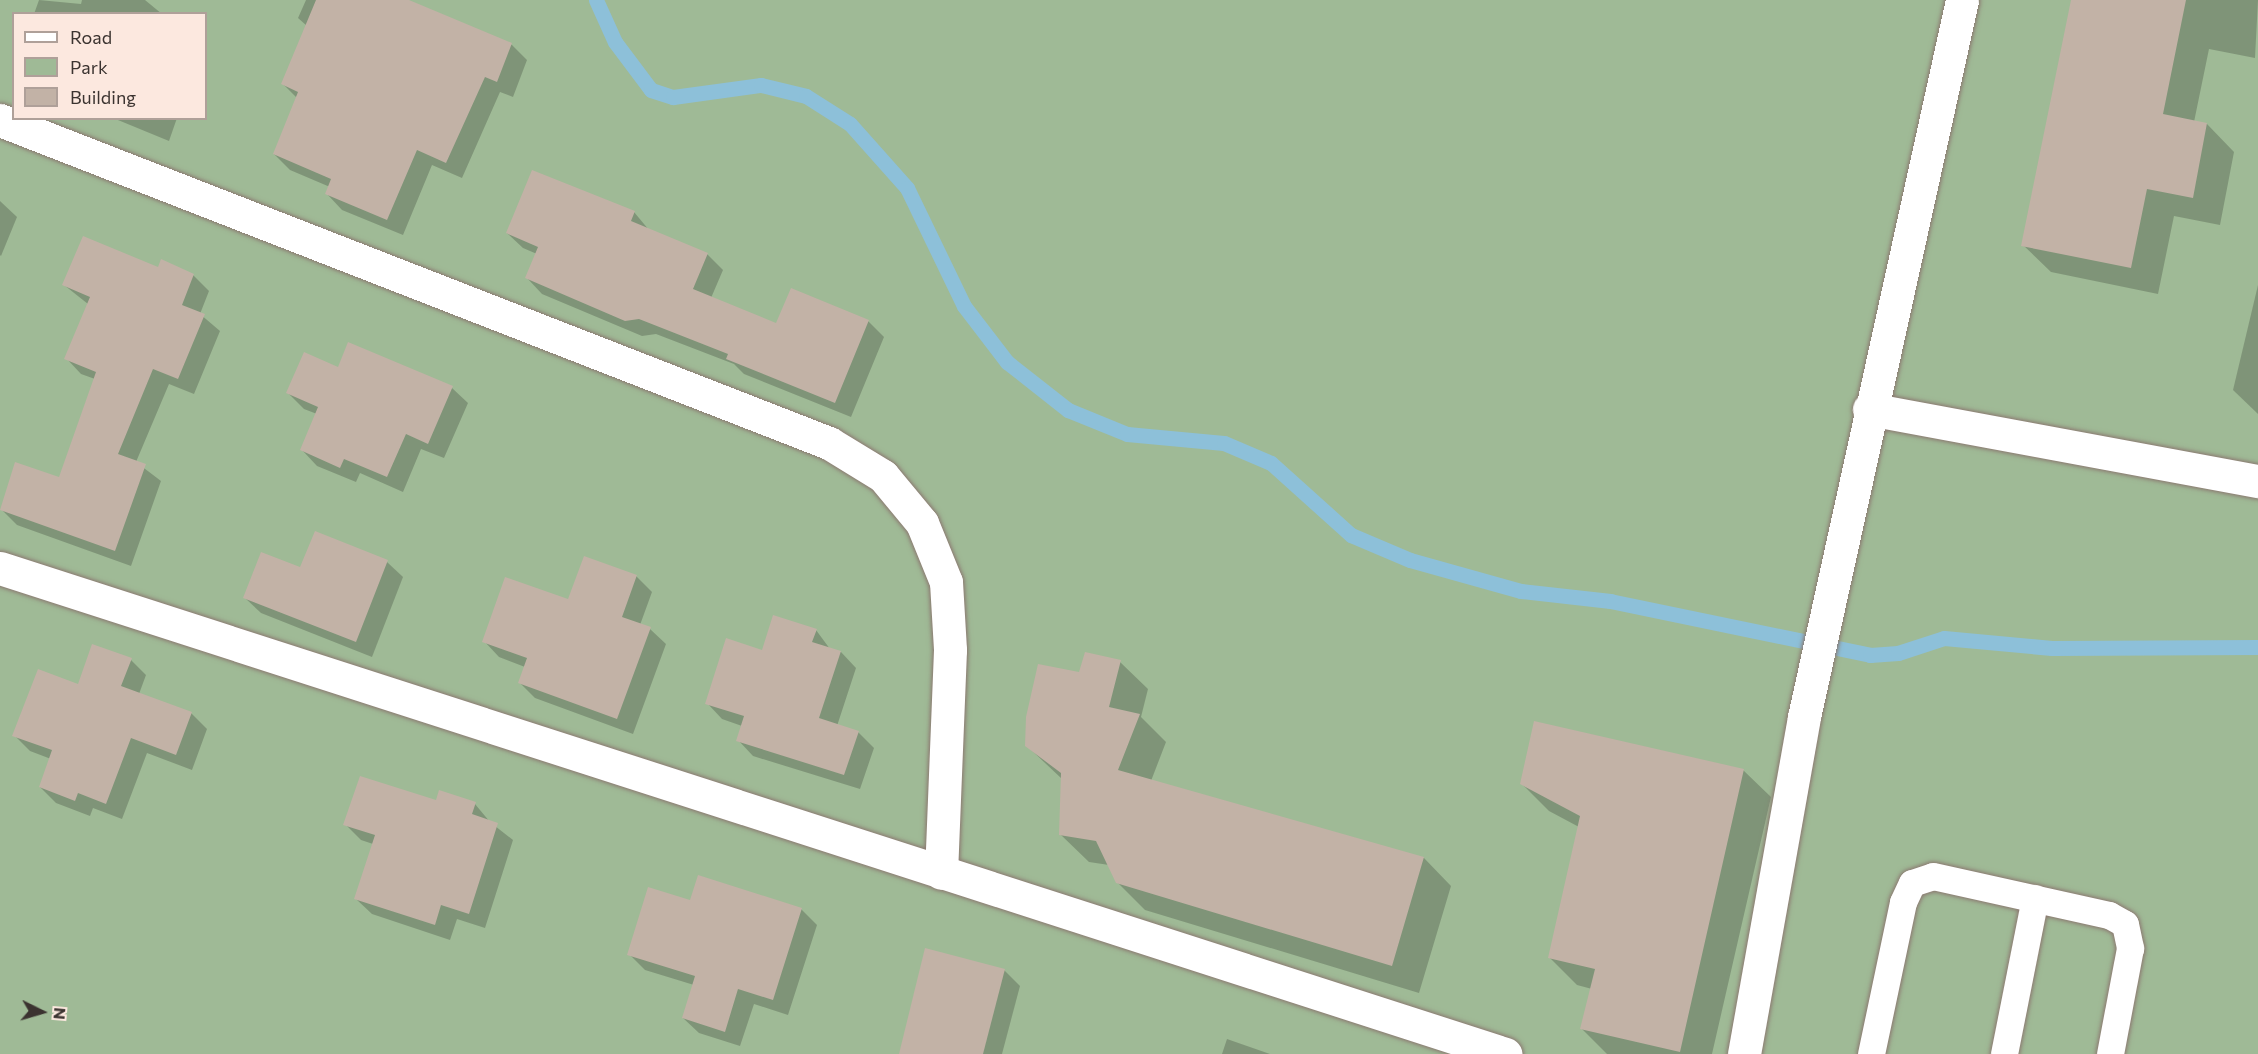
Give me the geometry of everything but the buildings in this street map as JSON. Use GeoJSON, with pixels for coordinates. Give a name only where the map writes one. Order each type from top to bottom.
{"type":"FeatureCollection","features":[{"type":"Feature","properties":{"kind":"street"},"geometry":{"type":"LineString","coordinates":[[1744,1054],[1804,717],[1869,409],[1962,0]]}},
{"type":"Feature","properties":{"kind":"street"},"geometry":{"type":"LineString","coordinates":[[0,120],[829,443],[883,476],[922,523],[946,582],[950,650],[941,873]]}},
{"type":"Feature","properties":{"kind":"street"},"geometry":{"type":"LineString","coordinates":[[1869,409],[2258,480]]}},
{"type":"Feature","properties":{"kind":"street"},"geometry":{"type":"LineString","coordinates":[[0,568],[1506,1054]]}},
{"type":"Feature","properties":{"kind":"lane"},"geometry":{"type":"LineString","coordinates":[[1871,1054],[1903,902],[1912,883],[1933,876],[2109,915],[2125,924],[2130,948],[2110,1054]]}},
{"type":"Feature","properties":{"kind":"lane"},"geometry":{"type":"LineString","coordinates":[[2004,1054],[2035,898]]}},
{"type":"Feature","properties":{"kind":"green space"},"geometry":{"type":"Polygon","coordinates":[[[0,0],[2258,0],[2258,1054],[0,1054],[0,0]]]}},
{"type":"Feature","properties":{"kind":"waterway"},"geometry":{"type":"LineString","coordinates":[[596,0],[615,42],[651,90],[673,97],[761,85],[806,96],[850,124],[907,188],[964,306],[1007,362],[1068,410],[1127,434],[1224,443],[1271,463],[1351,535],[1410,560],[1521,591],[1610,601],[1870,655],[1898,653],[1944,638],[2052,648],[2258,647]]}}]}
